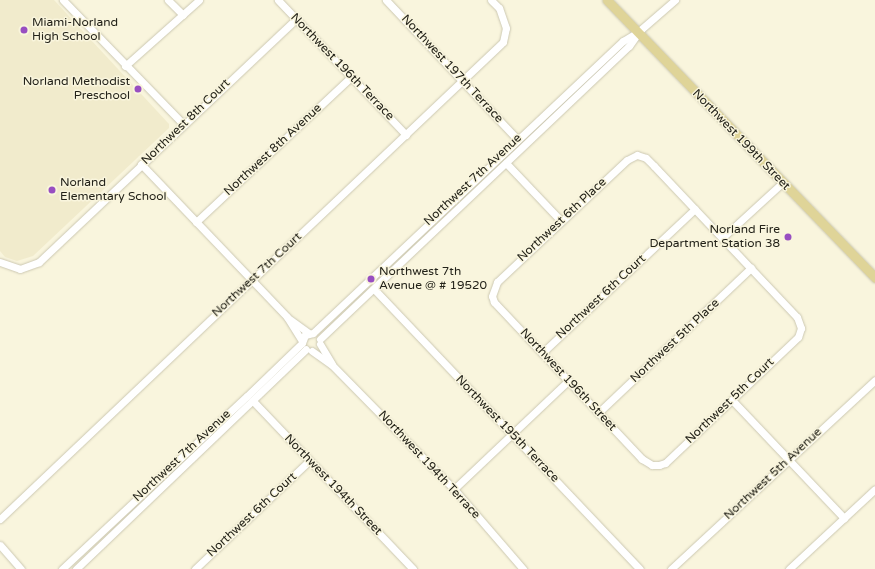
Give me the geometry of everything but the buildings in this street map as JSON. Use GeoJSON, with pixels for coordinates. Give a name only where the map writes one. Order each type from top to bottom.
{"type":"FeatureCollection","features":[{"type":"Feature","properties":{"kind":"main road","name":"Northwest 199th Street"},"geometry":{"type":"LineString","coordinates":[[607,0],[875,278]]}},
{"type":"Feature","properties":{"kind":"street"},"geometry":{"type":"LineString","coordinates":[[63,0],[125,66],[183,124]]}},
{"type":"Feature","properties":{"kind":"street"},"geometry":{"type":"LineString","coordinates":[[168,0],[183,16]]}},
{"type":"Feature","properties":{"kind":"street"},"geometry":{"type":"LineString","coordinates":[[125,66],[183,16],[199,0]]}},
{"type":"Feature","properties":{"kind":"street","name":"Northwest 196th Terrace"},"geometry":{"type":"LineString","coordinates":[[278,0],[406,135]]}},
{"type":"Feature","properties":{"kind":"street","name":"Northwest 197th Terrace"},"geometry":{"type":"LineString","coordinates":[[386,0],[464,81],[517,139]]}},
{"type":"Feature","properties":{"kind":"street","name":"Northwest 7th Court"},"geometry":{"type":"LineString","coordinates":[[0,518],[504,42],[506,28],[499,8],[491,0]]}},
{"type":"Feature","properties":{"kind":"street","name":"Northwest 7th Avenue"},"geometry":{"type":"LineString","coordinates":[[76,569],[253,401],[306,346],[311,333],[623,41],[638,32],[675,0]]}},
{"type":"Feature","properties":{"kind":"street","name":"Northwest 8th Court"},"geometry":{"type":"LineString","coordinates":[[0,262],[20,269],[39,262],[183,124],[296,19]]}},
{"type":"Feature","properties":{"kind":"street","name":"Northwest 7th Avenue"},"geometry":{"type":"LineString","coordinates":[[62,569],[306,346],[320,342],[630,46],[638,32]]}},
{"type":"Feature","properties":{"kind":"street","name":"Northwest 8th Avenue"},"geometry":{"type":"LineString","coordinates":[[196,222],[351,77]]}},
{"type":"Feature","properties":{"kind":"street","name":"Northwest 6th Place"},"geometry":{"type":"LineString","coordinates":[[492,290],[497,282],[561,221],[627,160],[637,155],[650,162],[695,209]]}},
{"type":"Feature","properties":{"kind":"street"},"geometry":{"type":"LineString","coordinates":[[506,163],[561,221]]}},
{"type":"Feature","properties":{"kind":"street","name":"Northwest 194th Terrace"},"geometry":{"type":"LineString","coordinates":[[141,165],[286,316],[306,346],[332,365],[454,489],[523,569]]}},
{"type":"Feature","properties":{"kind":"street"},"geometry":{"type":"LineString","coordinates":[[722,238],[782,183]]}},
{"type":"Feature","properties":{"kind":"street"},"geometry":{"type":"LineString","coordinates":[[695,209],[751,268]]}},
{"type":"Feature","properties":{"kind":"street","name":"Northwest 6th Court"},"geometry":{"type":"LineString","coordinates":[[542,353],[695,209]]}},
{"type":"Feature","properties":{"kind":"street","name":"Northwest 5th Court"},"geometry":{"type":"LineString","coordinates":[[652,465],[665,463],[798,337],[802,328],[797,317],[751,268]]}},
{"type":"Feature","properties":{"kind":"street","name":"Northwest 5th Place"},"geometry":{"type":"LineString","coordinates":[[598,413],[751,268]]}},
{"type":"Feature","properties":{"kind":"street","name":"Northwest 195th Terrace"},"geometry":{"type":"LineString","coordinates":[[374,289],[640,569]]}},
{"type":"Feature","properties":{"kind":"street","name":"Northwest 196th Street"},"geometry":{"type":"LineString","coordinates":[[492,290],[494,302],[642,459],[652,465]]}},
{"type":"Feature","properties":{"kind":"street","name":"Northwest 194th Terrace"},"geometry":{"type":"LineString","coordinates":[[286,316],[311,333]]}},
{"type":"Feature","properties":{"kind":"street"},"geometry":{"type":"LineString","coordinates":[[311,333],[320,342]]}},
{"type":"Feature","properties":{"kind":"street","name":"Northwest 194th Terrace"},"geometry":{"type":"LineString","coordinates":[[320,342],[332,365]]}},
{"type":"Feature","properties":{"kind":"street","name":"Northwest 5th Avenue"},"geometry":{"type":"LineString","coordinates":[[671,569],[875,380]]}},
{"type":"Feature","properties":{"kind":"street"},"geometry":{"type":"LineString","coordinates":[[454,489],[568,381]]}},
{"type":"Feature","properties":{"kind":"street"},"geometry":{"type":"LineString","coordinates":[[732,400],[844,518]]}},
{"type":"Feature","properties":{"kind":"street","name":"Northwest 194th Street"},"geometry":{"type":"LineString","coordinates":[[253,401],[413,569]]}},
{"type":"Feature","properties":{"kind":"street","name":"Northwest 6th Court"},"geometry":{"type":"LineString","coordinates":[[195,569],[309,461]]}},
{"type":"Feature","properties":{"kind":"street"},"geometry":{"type":"LineString","coordinates":[[789,569],[875,489]]}},
{"type":"Feature","properties":{"kind":"street"},"geometry":{"type":"LineString","coordinates":[[0,545],[21,569]]}},
{"type":"Feature","properties":{"kind":"shaded area","name":"Norland Elementary School"},"geometry":{"type":"Polygon","coordinates":[[[0,0],[54,0],[169,124],[169,128],[33,256],[17,261],[5,257],[0,251],[0,0]]]}},
{"type":"Feature","properties":{"kind":"place","name":"Miami-Norland High School"},"geometry":{"type":"Point","coordinates":[24,30]}},
{"type":"Feature","properties":{"kind":"place","name":"Norland Methodist Preschool"},"geometry":{"type":"Point","coordinates":[138,89]}},
{"type":"Feature","properties":{"kind":"place","name":"Norland Elementary School"},"geometry":{"type":"Point","coordinates":[52,190]}},
{"type":"Feature","properties":{"kind":"place","name":"Norland Fire Department Station 38"},"geometry":{"type":"Point","coordinates":[788,237]}},
{"type":"Feature","properties":{"kind":"place","name":"Northwest 7th Avenue @ # 19520"},"geometry":{"type":"Point","coordinates":[371,279]}}]}
